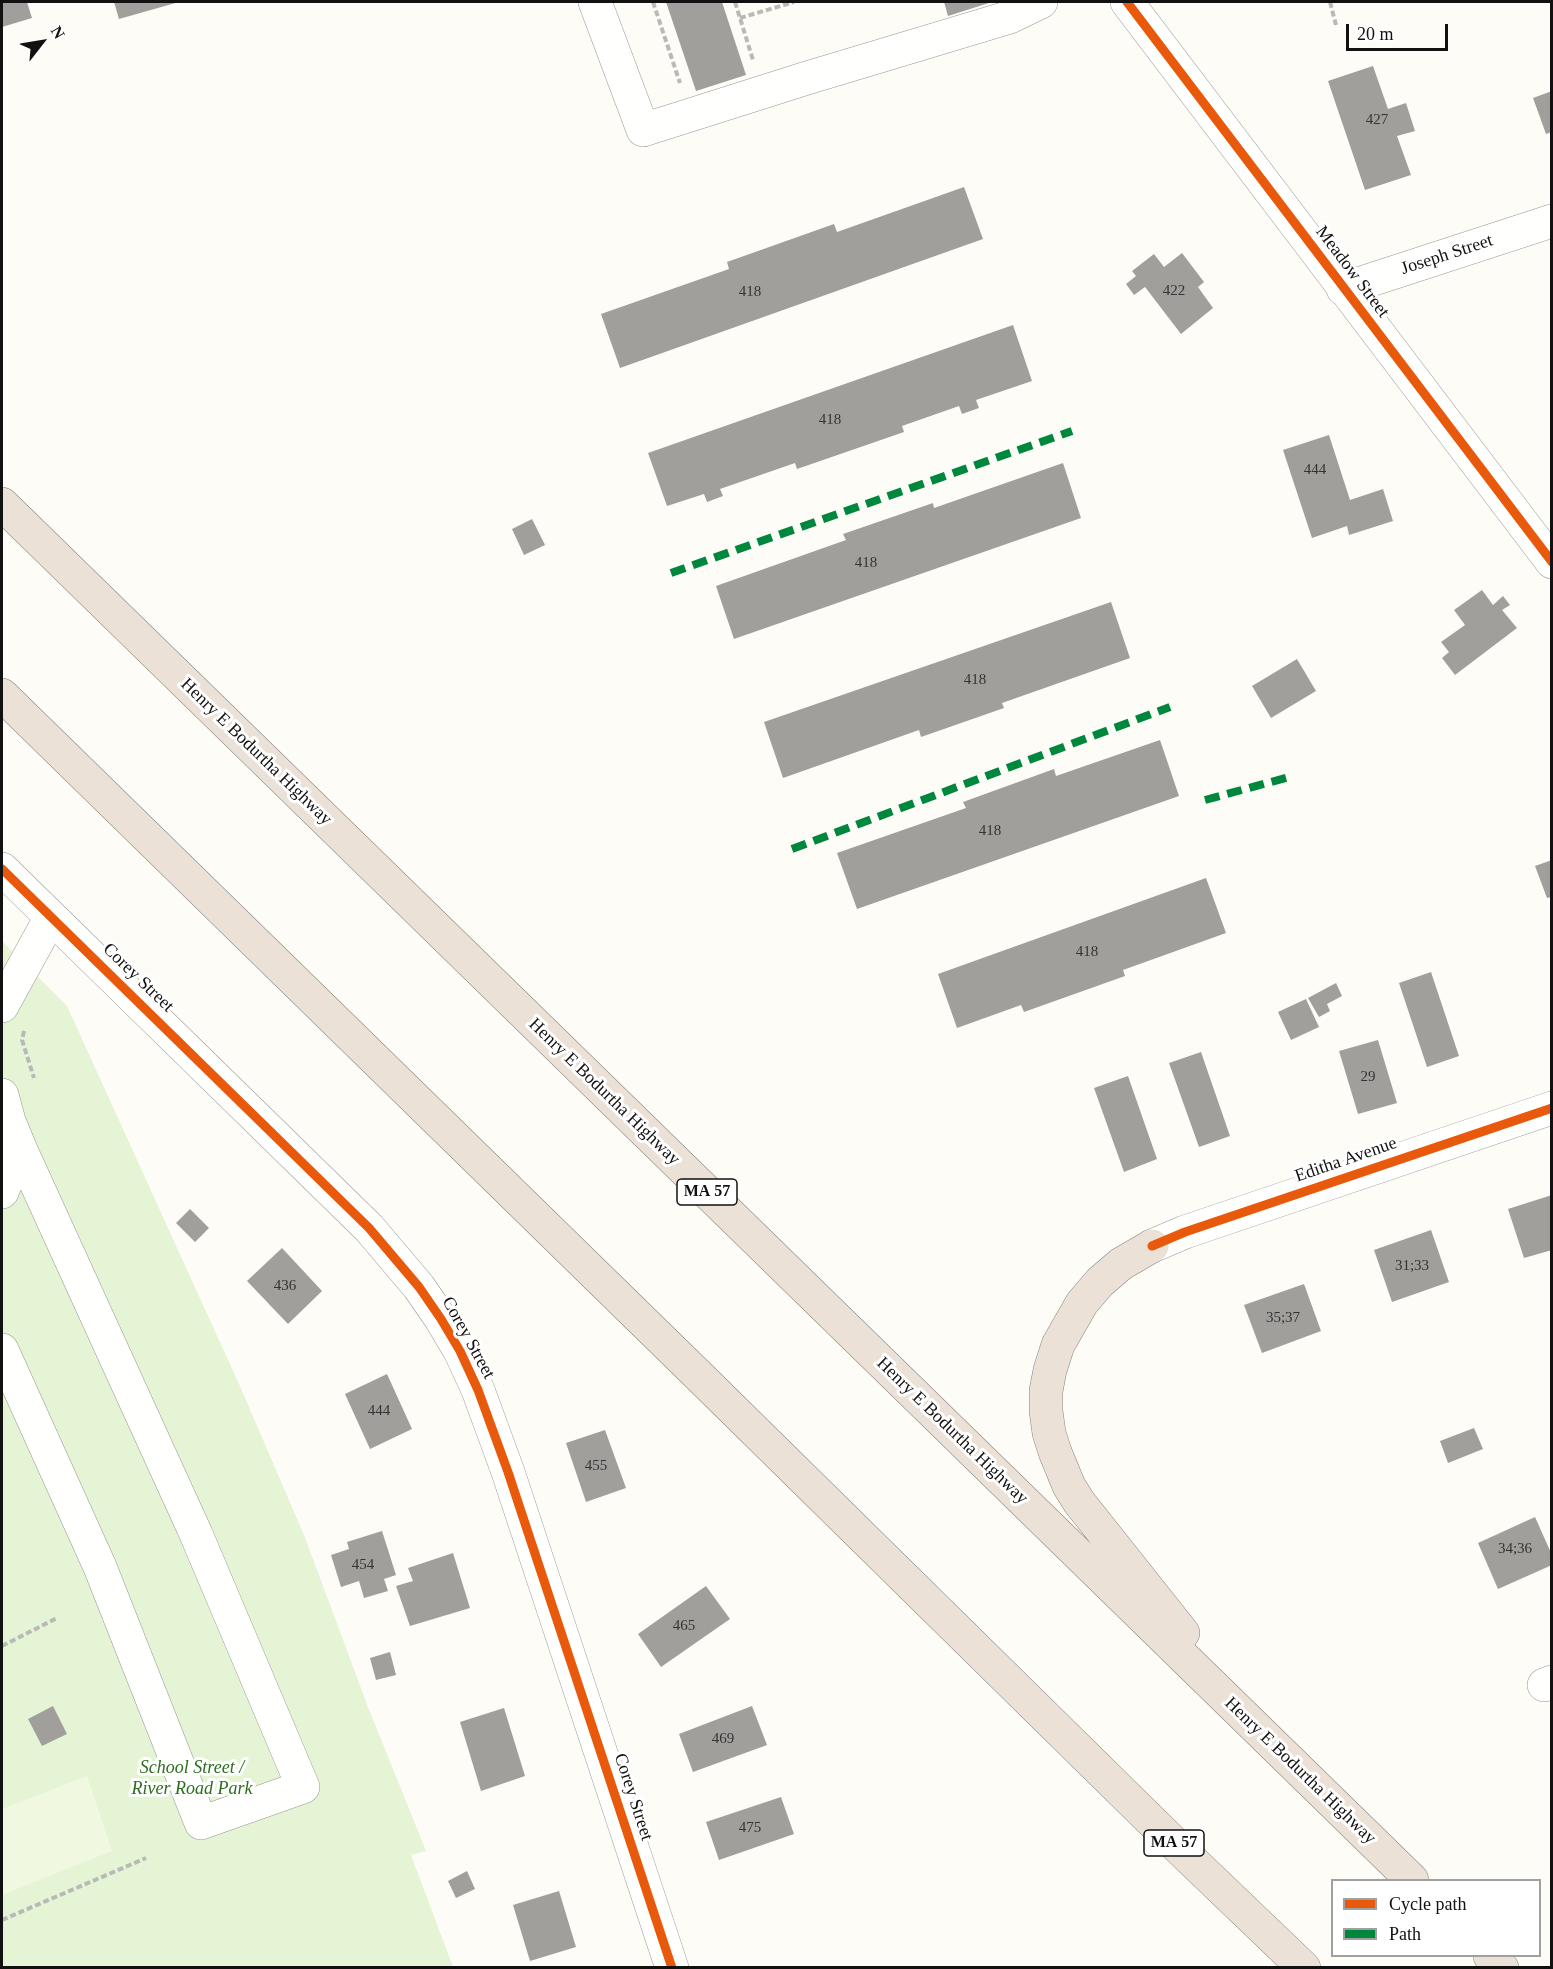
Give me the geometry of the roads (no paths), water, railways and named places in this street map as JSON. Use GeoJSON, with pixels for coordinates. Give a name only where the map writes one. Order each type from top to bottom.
{"type":"FeatureCollection","features":[{"type":"Feature","properties":{"kind":"highway","name":"Henry E Bodurtha Highway"},"geometry":{"type":"LineString","coordinates":[[2,504],[1410,1879]]}},
{"type":"Feature","properties":{"kind":"highway","name":"MA 57"},"geometry":{"type":"LineString","coordinates":[[2,695],[698,1374],[1193,1862],[1304,1968]]}},
{"type":"Feature","properties":{"kind":"highway"},"geometry":{"type":"LineString","coordinates":[[1152,1246],[1121,1264],[1100,1282],[1082,1303],[1070,1323],[1058,1345],[1050,1370],[1046,1391],[1049,1433],[1061,1469],[1079,1502],[1268,1741]]}},
{"type":"Feature","properties":{"kind":"highway"},"geometry":{"type":"LineString","coordinates":[[1491,1957],[1502,1968]]}},
{"type":"Feature","properties":{"kind":"street"},"geometry":{"type":"LineString","coordinates":[[595,2],[643,130],[1010,16],[1041,2]]}},
{"type":"Feature","properties":{"kind":"street","name":"Meadow Street"},"geometry":{"type":"LineString","coordinates":[[1127,2],[1551,562]]}},
{"type":"Feature","properties":{"kind":"street","name":"Joseph Street"},"geometry":{"type":"LineString","coordinates":[[1343,289],[1551,220]]}},
{"type":"Feature","properties":{"kind":"street","name":"Corey Street"},"geometry":{"type":"LineString","coordinates":[[2,869],[369,1228],[419,1287],[441,1319],[460,1351],[478,1389],[508,1472],[672,1968]]}},
{"type":"Feature","properties":{"kind":"street"},"geometry":{"type":"LineString","coordinates":[[2,1006],[51,917]]}},
{"type":"Feature","properties":{"kind":"street"},"geometry":{"type":"LineString","coordinates":[[2,1095],[20,1148],[196,1534],[303,1787],[201,1823],[100,1567],[2,1350]]}},
{"type":"Feature","properties":{"kind":"street","name":"Editha Avenue"},"geometry":{"type":"LineString","coordinates":[[1152,1246],[1185,1232],[1551,1108]]}},
{"type":"Feature","properties":{"kind":"street"},"geometry":{"type":"LineString","coordinates":[[2,1192],[20,1148]]}},
{"type":"Feature","properties":{"kind":"park label","name":"School Street / River Road Park"},"geometry":{"type":"Point","coordinates":[192,1778]}}]}
